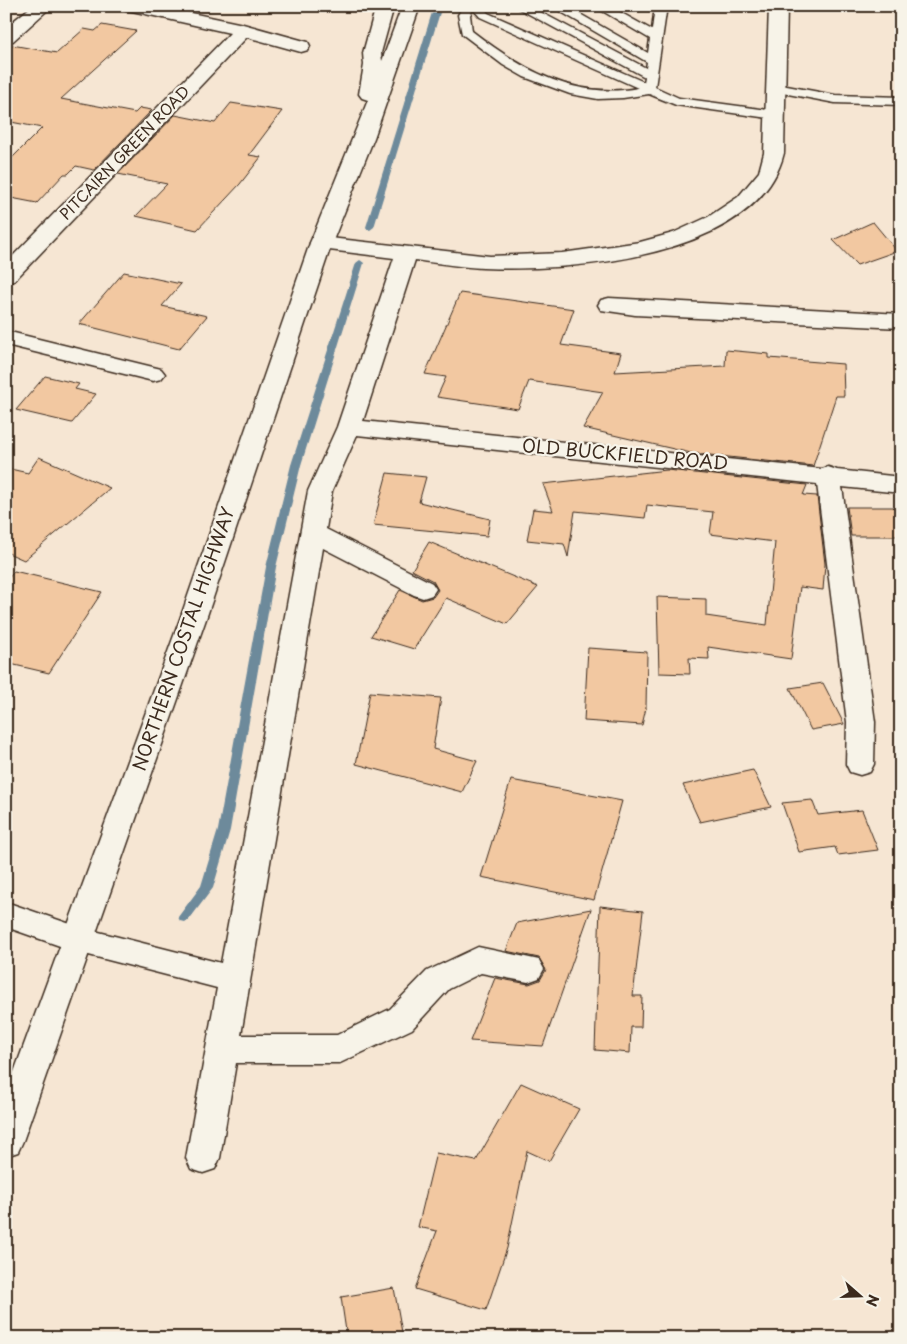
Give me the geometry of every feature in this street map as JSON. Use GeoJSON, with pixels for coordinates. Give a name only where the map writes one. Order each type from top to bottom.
{"type":"FeatureCollection","features":[{"type":"Feature","properties":{"kind":"street"},"geometry":{"type":"LineString","coordinates":[[6,38],[43,6]]}},
{"type":"Feature","properties":{"kind":"street"},"geometry":{"type":"LineString","coordinates":[[132,6],[244,30],[300,46]]}},
{"type":"Feature","properties":{"kind":"street"},"geometry":{"type":"LineString","coordinates":[[364,138],[373,65],[372,53],[384,6]]}},
{"type":"Feature","properties":{"kind":"street"},"geometry":{"type":"LineString","coordinates":[[364,138],[411,6]]}},
{"type":"Feature","properties":{"kind":"street"},"geometry":{"type":"LineString","coordinates":[[322,243],[489,262],[596,257],[636,251],[669,241],[734,211],[755,192],[769,173],[774,153],[778,6]]}},
{"type":"Feature","properties":{"kind":"street","name":"PITCAIRN GREEN ROAD"},"geometry":{"type":"LineString","coordinates":[[6,276],[244,30]]}},
{"type":"Feature","properties":{"kind":"street","name":"NORTHERN COSTAL HIGHWAY"},"geometry":{"type":"LineString","coordinates":[[6,1141],[192,619],[322,243],[364,138]]}},
{"type":"Feature","properties":{"kind":"street"},"geometry":{"type":"LineString","coordinates":[[203,1158],[320,491],[349,427],[406,254]]}},
{"type":"Feature","properties":{"kind":"street"},"geometry":{"type":"LineString","coordinates":[[609,305],[635,308],[901,321]]}},
{"type":"Feature","properties":{"kind":"street"},"geometry":{"type":"LineString","coordinates":[[6,338],[153,374]]}},
{"type":"Feature","properties":{"kind":"street","name":"OLD BUCKFIELD ROAD"},"geometry":{"type":"LineString","coordinates":[[349,427],[828,475],[901,485]]}},
{"type":"Feature","properties":{"kind":"street"},"geometry":{"type":"LineString","coordinates":[[828,475],[861,722],[860,764]]}},
{"type":"Feature","properties":{"kind":"street"},"geometry":{"type":"LineString","coordinates":[[312,532],[423,588]]}},
{"type":"Feature","properties":{"kind":"street"},"geometry":{"type":"LineString","coordinates":[[6,914],[77,938],[234,979]]}},
{"type":"Feature","properties":{"kind":"street"},"geometry":{"type":"LineString","coordinates":[[222,1049],[340,1049],[401,1019],[438,980],[478,960],[528,968]]}},
{"type":"Feature","properties":{"kind":"lane"},"geometry":{"type":"LineString","coordinates":[[469,6],[464,15],[466,32],[481,45],[546,85],[586,95],[630,95],[648,90]]}},
{"type":"Feature","properties":{"kind":"lane"},"geometry":{"type":"LineString","coordinates":[[476,6],[484,15],[676,101],[774,115]]}},
{"type":"Feature","properties":{"kind":"lane"},"geometry":{"type":"LineString","coordinates":[[520,6],[650,75]]}},
{"type":"Feature","properties":{"kind":"lane"},"geometry":{"type":"LineString","coordinates":[[557,6],[653,60]]}},
{"type":"Feature","properties":{"kind":"lane"},"geometry":{"type":"LineString","coordinates":[[600,6],[656,37]]}},
{"type":"Feature","properties":{"kind":"lane"},"geometry":{"type":"LineString","coordinates":[[645,6],[660,10],[648,90]]}},
{"type":"Feature","properties":{"kind":"lane"},"geometry":{"type":"LineString","coordinates":[[776,88],[835,99],[901,102]]}},
{"type":"Feature","properties":{"kind":"building"},"geometry":{"type":"Polygon","coordinates":[[[102,25],[136,31],[61,99],[135,113],[140,108],[152,110],[94,170],[76,166],[68,174],[64,174],[37,203],[6,197],[6,164],[42,128],[6,121],[6,44],[57,53],[84,29],[95,31],[102,25]]]}},
{"type":"Feature","properties":{"kind":"building"},"geometry":{"type":"Polygon","coordinates":[[[231,103],[282,111],[249,155],[261,157],[240,184],[197,230],[136,216],[167,184],[118,174],[175,115],[215,123],[231,103]]]}},
{"type":"Feature","properties":{"kind":"building"},"geometry":{"type":"Polygon","coordinates":[[[873,222],[897,251],[857,265],[833,240],[873,222]]]}},
{"type":"Feature","properties":{"kind":"building"},"geometry":{"type":"Polygon","coordinates":[[[124,272],[181,284],[162,306],[207,316],[179,349],[79,324],[124,272]]]}},
{"type":"Feature","properties":{"kind":"building"},"geometry":{"type":"Polygon","coordinates":[[[460,293],[574,309],[561,345],[621,353],[615,372],[725,366],[726,350],[769,354],[769,358],[843,364],[844,396],[836,396],[813,466],[691,453],[583,428],[603,392],[529,381],[518,409],[437,397],[446,377],[425,374],[460,293]]]}},
{"type":"Feature","properties":{"kind":"building"},"geometry":{"type":"Polygon","coordinates":[[[45,376],[79,384],[75,389],[96,394],[72,423],[16,410],[45,376]]]}},
{"type":"Feature","properties":{"kind":"building"},"geometry":{"type":"Polygon","coordinates":[[[39,457],[110,488],[24,560],[6,552],[6,468],[28,473],[39,457]]]}},
{"type":"Feature","properties":{"kind":"building"},"geometry":{"type":"Polygon","coordinates":[[[667,470],[807,485],[803,495],[817,496],[825,564],[823,590],[800,587],[791,659],[708,647],[709,659],[689,658],[690,674],[659,673],[657,597],[706,599],[706,616],[767,625],[775,542],[710,534],[713,512],[647,505],[645,518],[575,511],[568,557],[564,544],[527,540],[533,509],[553,511],[543,484],[667,470]]]}},
{"type":"Feature","properties":{"kind":"building"},"geometry":{"type":"Polygon","coordinates":[[[387,473],[426,477],[419,502],[490,519],[487,536],[373,525],[387,473]]]}},
{"type":"Feature","properties":{"kind":"building"},"geometry":{"type":"Polygon","coordinates":[[[847,507],[901,507],[901,536],[851,536],[847,507]]]}},
{"type":"Feature","properties":{"kind":"building"},"geometry":{"type":"Polygon","coordinates":[[[429,542],[538,587],[507,624],[446,598],[414,649],[371,636],[400,590],[422,600],[433,597],[438,590],[433,581],[412,570],[429,542]]]}},
{"type":"Feature","properties":{"kind":"building"},"geometry":{"type":"Polygon","coordinates":[[[14,571],[102,592],[49,673],[6,663],[6,582],[14,571]]]}},
{"type":"Feature","properties":{"kind":"building"},"geometry":{"type":"Polygon","coordinates":[[[588,648],[647,652],[646,708],[642,725],[584,721],[588,648]]]}},
{"type":"Feature","properties":{"kind":"building"},"geometry":{"type":"Polygon","coordinates":[[[823,683],[844,724],[811,730],[790,688],[823,683]]]}},
{"type":"Feature","properties":{"kind":"building"},"geometry":{"type":"Polygon","coordinates":[[[370,692],[441,698],[433,749],[477,761],[462,792],[356,764],[370,692]]]}},
{"type":"Feature","properties":{"kind":"building"},"geometry":{"type":"Polygon","coordinates":[[[753,770],[771,807],[700,822],[683,785],[753,770]]]}},
{"type":"Feature","properties":{"kind":"building"},"geometry":{"type":"Polygon","coordinates":[[[511,780],[622,801],[594,900],[481,877],[511,780]]]}},
{"type":"Feature","properties":{"kind":"building"},"geometry":{"type":"Polygon","coordinates":[[[812,800],[818,815],[862,810],[878,850],[838,855],[835,847],[799,852],[782,803],[812,800]]]}},
{"type":"Feature","properties":{"kind":"building"},"geometry":{"type":"Polygon","coordinates":[[[600,906],[643,911],[633,996],[642,996],[641,1027],[631,1027],[630,1053],[595,1050],[600,906]]]}},
{"type":"Feature","properties":{"kind":"building"},"geometry":{"type":"Polygon","coordinates":[[[591,909],[543,1046],[470,1041],[495,978],[529,984],[540,980],[546,970],[539,958],[506,951],[517,923],[591,909]]]}},
{"type":"Feature","properties":{"kind":"building"},"geometry":{"type":"Polygon","coordinates":[[[521,1083],[579,1109],[549,1161],[527,1151],[507,1248],[486,1310],[415,1289],[437,1231],[418,1227],[436,1153],[476,1161],[521,1083]]]}},
{"type":"Feature","properties":{"kind":"building"},"geometry":{"type":"Polygon","coordinates":[[[394,1288],[403,1338],[347,1338],[341,1297],[394,1288]]]}},
{"type":"Feature","properties":{"kind":"waterway"},"geometry":{"type":"LineString","coordinates":[[370,227],[438,6]]}},
{"type":"Feature","properties":{"kind":"waterway"},"geometry":{"type":"LineString","coordinates":[[184,917],[207,888],[224,830],[271,567],[296,465],[360,263]]}}]}
